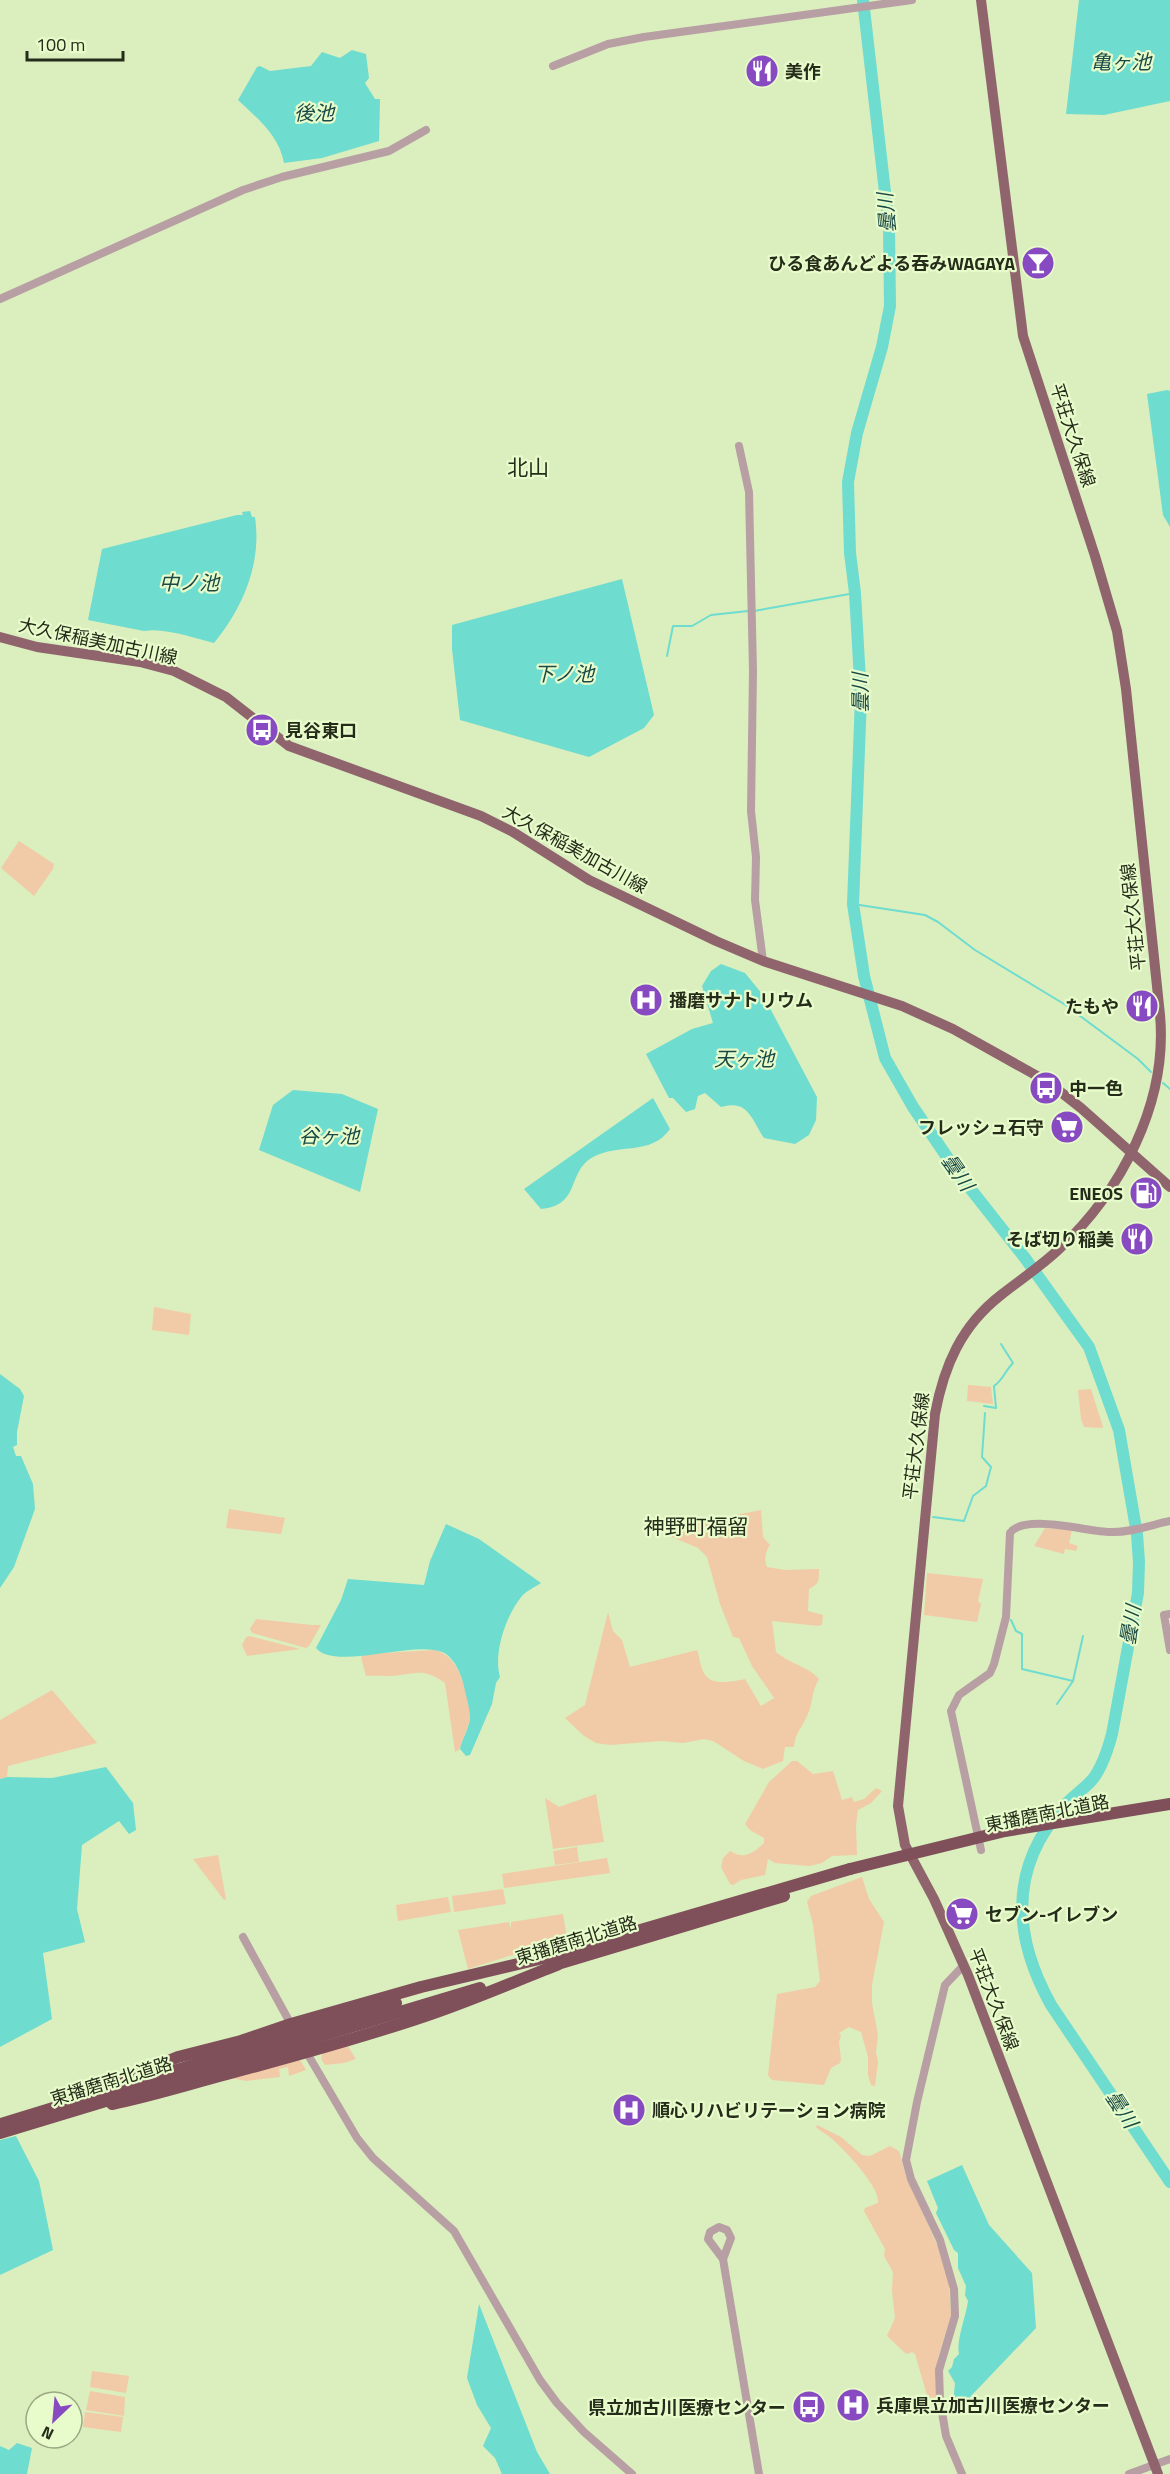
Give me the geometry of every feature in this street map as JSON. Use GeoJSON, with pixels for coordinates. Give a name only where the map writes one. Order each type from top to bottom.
{"type":"FeatureCollection","features":[{"type":"Feature","properties":{"kind":"highway","name":"東播磨南北道路"},"geometry":{"type":"LineString","coordinates":[[0,2124],[64,2109],[850,1872],[1044,1823],[1170,1804]]}},
{"type":"Feature","properties":{"kind":"highway","name":"東播磨南北道路"},"geometry":{"type":"LineString","coordinates":[[850,1872],[1004,1838],[1105,1819],[1170,1810]]}},
{"type":"Feature","properties":{"kind":"highway"},"geometry":{"type":"LineString","coordinates":[[64,2109],[129,2076],[178,2057],[241,2041],[291,2024],[421,1987],[556,1960]]}},
{"type":"Feature","properties":{"kind":"highway"},"geometry":{"type":"LineString","coordinates":[[64,2109],[139,2098],[307,2054],[427,2016],[556,1960]]}},
{"type":"Feature","properties":{"kind":"highway","name":"東播磨南北道路"},"geometry":{"type":"LineString","coordinates":[[0,2133],[64,2109]]}},
{"type":"Feature","properties":{"kind":"main road","name":"平荘大久保線"},"geometry":{"type":"LineString","coordinates":[[981,0],[1023,336],[1117,631],[1126,688],[1161,1020],[1157,1073],[1143,1128],[1132,1153],[1104,1197],[1080,1228],[1041,1264],[981,1313],[967,1328],[951,1357],[938,1394],[903,1728],[898,1806],[901,1833],[905,1845],[934,1899],[964,1965],[1156,2469]]}},
{"type":"Feature","properties":{"kind":"main road","name":"大久保稲美加古川線"},"geometry":{"type":"LineString","coordinates":[[0,637],[38,647],[140,662],[174,671],[226,697],[289,746],[471,811],[513,832],[589,880],[763,961],[926,1016],[1029,1070],[1068,1097],[1170,1187]]}},
{"type":"Feature","properties":{"kind":"street"},"geometry":{"type":"LineString","coordinates":[[553,66],[608,44],[635,38],[912,0]]}},
{"type":"Feature","properties":{"kind":"street"},"geometry":{"type":"LineString","coordinates":[[0,299],[243,190],[282,177],[389,151],[426,130]]}},
{"type":"Feature","properties":{"kind":"street"},"geometry":{"type":"LineString","coordinates":[[739,446],[749,492],[753,671],[751,811],[756,857],[755,900],[763,961]]}},
{"type":"Feature","properties":{"kind":"street"},"geometry":{"type":"LineString","coordinates":[[981,1850],[951,1711],[959,1695],[990,1673],[994,1664],[1006,1617],[1010,1576],[1010,1533],[1020,1526],[1046,1524],[1111,1533],[1170,1521]]}},
{"type":"Feature","properties":{"kind":"street"},"geometry":{"type":"LineString","coordinates":[[1170,1614],[1164,1615],[1170,1650]]}},
{"type":"Feature","properties":{"kind":"street"},"geometry":{"type":"LineString","coordinates":[[243,1937],[307,2054],[357,2138],[373,2158],[454,2231],[540,2380],[557,2403],[584,2432],[632,2474]]}},
{"type":"Feature","properties":{"kind":"street"},"geometry":{"type":"LineString","coordinates":[[962,2474],[946,2436],[941,2409],[939,2370],[955,2316],[954,2289],[940,2240],[911,2179],[906,2160],[917,2102],[945,1985],[964,1965]]}},
{"type":"Feature","properties":{"kind":"street"},"geometry":{"type":"LineString","coordinates":[[723,2259],[759,2474]]}},
{"type":"Feature","properties":{"kind":"street"},"geometry":{"type":"LineString","coordinates":[[1129,2474],[1156,2469],[1170,2459]]}},
{"type":"Feature","properties":{"kind":"shaded area"},"geometry":{"type":"Polygon","coordinates":[[[19,841],[54,864],[53,869],[34,896],[1,868],[19,841]]]}},
{"type":"Feature","properties":{"kind":"shaded area"},"geometry":{"type":"Polygon","coordinates":[[[154,1307],[191,1314],[189,1335],[152,1330],[154,1307]]]}},
{"type":"Feature","properties":{"kind":"shaded area"},"geometry":{"type":"Polygon","coordinates":[[[968,1385],[991,1387],[993,1404],[967,1401],[968,1385]]]}},
{"type":"Feature","properties":{"kind":"shaded area"},"geometry":{"type":"Polygon","coordinates":[[[1091,1389],[1102,1428],[1084,1427],[1081,1419],[1078,1390],[1091,1389]]]}},
{"type":"Feature","properties":{"kind":"shaded area"},"geometry":{"type":"Polygon","coordinates":[[[229,1509],[285,1518],[281,1534],[226,1528],[229,1509]]]}},
{"type":"Feature","properties":{"kind":"shaded area"},"geometry":{"type":"Polygon","coordinates":[[[761,1510],[763,1537],[770,1545],[766,1556],[767,1567],[785,1570],[819,1569],[818,1582],[809,1589],[808,1611],[823,1615],[822,1625],[772,1621],[776,1652],[810,1671],[819,1679],[794,1747],[785,1747],[783,1761],[763,1769],[744,1761],[713,1741],[704,1739],[683,1743],[662,1741],[610,1745],[596,1743],[584,1736],[565,1718],[585,1705],[608,1612],[613,1631],[622,1640],[630,1667],[697,1650],[707,1677],[717,1682],[745,1679],[761,1706],[774,1698],[752,1666],[739,1638],[733,1637],[720,1604],[707,1557],[698,1548],[672,1537],[669,1532],[670,1528],[761,1510]]]}},
{"type":"Feature","properties":{"kind":"shaded area"},"geometry":{"type":"Polygon","coordinates":[[[1045,1528],[1072,1530],[1069,1543],[1078,1546],[1076,1551],[1065,1549],[1064,1554],[1034,1546],[1045,1528]]]}},
{"type":"Feature","properties":{"kind":"shaded area"},"geometry":{"type":"Polygon","coordinates":[[[927,1573],[983,1579],[978,1601],[981,1604],[977,1622],[924,1615],[927,1573]]]}},
{"type":"Feature","properties":{"kind":"shaded area"},"geometry":{"type":"Polygon","coordinates":[[[256,1619],[321,1625],[306,1648],[252,1633],[250,1629],[256,1619]]]}},
{"type":"Feature","properties":{"kind":"shaded area"},"geometry":{"type":"Polygon","coordinates":[[[249,1636],[300,1649],[247,1656],[242,1645],[249,1636]]]}},
{"type":"Feature","properties":{"kind":"shaded area"},"geometry":{"type":"Polygon","coordinates":[[[434,1650],[443,1653],[456,1667],[468,1698],[470,1717],[460,1749],[455,1752],[445,1683],[423,1673],[366,1676],[361,1657],[366,1654],[434,1650]]]}},
{"type":"Feature","properties":{"kind":"shaded area"},"geometry":{"type":"Polygon","coordinates":[[[52,1690],[97,1743],[8,1766],[7,1777],[0,1779],[0,1720],[52,1690]]]}},
{"type":"Feature","properties":{"kind":"shaded area"},"geometry":{"type":"Polygon","coordinates":[[[792,1761],[797,1761],[813,1774],[833,1771],[842,1800],[852,1797],[854,1802],[864,1799],[876,1788],[882,1791],[871,1803],[858,1810],[857,1855],[832,1856],[822,1863],[809,1866],[775,1863],[768,1859],[765,1875],[730,1884],[721,1867],[723,1858],[730,1851],[739,1855],[747,1854],[764,1843],[764,1838],[750,1830],[745,1824],[769,1782],[792,1761]]]}},
{"type":"Feature","properties":{"kind":"shaded area"},"geometry":{"type":"Polygon","coordinates":[[[596,1794],[604,1842],[553,1849],[545,1798],[559,1807],[596,1794]]]}},
{"type":"Feature","properties":{"kind":"shaded area"},"geometry":{"type":"Polygon","coordinates":[[[577,1847],[579,1862],[555,1865],[553,1851],[577,1847]]]}},
{"type":"Feature","properties":{"kind":"shaded area"},"geometry":{"type":"Polygon","coordinates":[[[218,1855],[226,1899],[224,1900],[193,1859],[218,1855]]]}},
{"type":"Feature","properties":{"kind":"shaded area"},"geometry":{"type":"Polygon","coordinates":[[[607,1858],[610,1873],[504,1888],[502,1874],[607,1858]]]}},
{"type":"Feature","properties":{"kind":"shaded area"},"geometry":{"type":"Polygon","coordinates":[[[862,1877],[869,1899],[884,1922],[872,1985],[872,2003],[878,2035],[875,2086],[871,2085],[868,2075],[868,2057],[861,2032],[849,2027],[839,2033],[841,2036],[840,2063],[831,2068],[824,2085],[772,2080],[768,2075],[777,1994],[815,1987],[820,1981],[813,1924],[807,1902],[811,1896],[862,1877]]]}},
{"type":"Feature","properties":{"kind":"shaded area"},"geometry":{"type":"Polygon","coordinates":[[[503,1889],[506,1904],[454,1912],[452,1896],[503,1889]]]}},
{"type":"Feature","properties":{"kind":"shaded area"},"geometry":{"type":"Polygon","coordinates":[[[448,1897],[451,1912],[398,1921],[396,1905],[448,1897]]]}},
{"type":"Feature","properties":{"kind":"shaded area"},"geometry":{"type":"Polygon","coordinates":[[[563,1914],[567,1938],[468,1969],[458,1930],[509,1922],[511,1929],[511,1922],[563,1914]]]}},
{"type":"Feature","properties":{"kind":"shaded area"},"geometry":{"type":"Polygon","coordinates":[[[347,2045],[356,2059],[325,2065],[321,2059],[323,2051],[347,2045]]]}},
{"type":"Feature","properties":{"kind":"shaded area"},"geometry":{"type":"Polygon","coordinates":[[[300,2060],[306,2070],[289,2076],[288,2067],[279,2069],[280,2077],[246,2081],[230,2078],[300,2060]]]}},
{"type":"Feature","properties":{"kind":"shaded area"},"geometry":{"type":"Polygon","coordinates":[[[817,2125],[841,2137],[862,2155],[870,2156],[890,2146],[899,2151],[906,2176],[939,2249],[949,2281],[951,2316],[937,2361],[937,2402],[929,2402],[915,2354],[912,2352],[907,2354],[887,2336],[895,2318],[892,2291],[893,2272],[884,2256],[885,2249],[864,2211],[865,2208],[878,2203],[874,2188],[853,2160],[838,2144],[816,2127],[817,2125]]]}},
{"type":"Feature","properties":{"kind":"shaded area"},"geometry":{"type":"Polygon","coordinates":[[[92,2371],[129,2376],[126,2393],[90,2387],[92,2371]]]}},
{"type":"Feature","properties":{"kind":"shaded area"},"geometry":{"type":"Polygon","coordinates":[[[90,2391],[125,2397],[124,2416],[86,2410],[90,2391]]]}},
{"type":"Feature","properties":{"kind":"shaded area"},"geometry":{"type":"Polygon","coordinates":[[[85,2412],[123,2417],[121,2432],[84,2427],[85,2412]]]}},
{"type":"Feature","properties":{"kind":"water","name":"亀ヶ池"},"geometry":{"type":"Polygon","coordinates":[[[1079,0],[1170,0],[1170,101],[1104,115],[1066,114],[1079,0]]]}},
{"type":"Feature","properties":{"kind":"water","name":"後池"},"geometry":{"type":"Polygon","coordinates":[[[352,50],[366,54],[369,78],[365,83],[375,99],[380,99],[379,141],[322,158],[284,163],[273,136],[238,100],[257,67],[260,66],[270,71],[311,66],[322,52],[340,58],[352,50]]]}},
{"type":"Feature","properties":{"kind":"water"},"geometry":{"type":"Polygon","coordinates":[[[1170,391],[1170,527],[1163,515],[1147,394],[1170,391]]]}},
{"type":"Feature","properties":{"kind":"water","name":"中ノ池"},"geometry":{"type":"Polygon","coordinates":[[[250,511],[252,517],[255,517],[256,534],[253,568],[242,600],[214,643],[169,632],[144,631],[88,620],[102,549],[243,515],[242,512],[250,511]]]}},
{"type":"Feature","properties":{"kind":"water","name":"下ノ池"},"geometry":{"type":"Polygon","coordinates":[[[622,579],[654,715],[644,728],[589,757],[460,720],[452,649],[452,625],[622,579]]]}},
{"type":"Feature","properties":{"kind":"water","name":"天ヶ池"},"geometry":{"type":"Polygon","coordinates":[[[721,964],[745,973],[763,995],[817,1097],[816,1120],[809,1135],[795,1144],[764,1138],[752,1117],[743,1108],[730,1105],[721,1107],[705,1093],[698,1096],[695,1109],[686,1112],[673,1098],[669,1098],[646,1054],[692,1029],[713,1023],[702,986],[711,971],[721,964]]]}},
{"type":"Feature","properties":{"kind":"water","name":"谷ヶ池"},"geometry":{"type":"Polygon","coordinates":[[[293,1090],[342,1094],[378,1109],[360,1192],[259,1150],[273,1105],[293,1090]]]}},
{"type":"Feature","properties":{"kind":"water"},"geometry":{"type":"Polygon","coordinates":[[[653,1098],[670,1129],[654,1143],[593,1157],[579,1171],[568,1195],[554,1206],[541,1209],[524,1189],[653,1098]]]}},
{"type":"Feature","properties":{"kind":"water"},"geometry":{"type":"Polygon","coordinates":[[[0,1374],[20,1389],[24,1396],[17,1432],[17,1445],[13,1447],[16,1456],[21,1456],[33,1484],[35,1509],[14,1567],[0,1588],[0,1374]]]}},
{"type":"Feature","properties":{"kind":"water"},"geometry":{"type":"Polygon","coordinates":[[[446,1524],[479,1539],[541,1583],[522,1596],[506,1624],[498,1657],[500,1677],[496,1683],[492,1704],[470,1755],[466,1756],[460,1749],[470,1718],[469,1708],[460,1674],[447,1655],[429,1649],[340,1657],[326,1654],[316,1648],[341,1600],[348,1579],[424,1585],[430,1561],[446,1524]]]}},
{"type":"Feature","properties":{"kind":"water"},"geometry":{"type":"Polygon","coordinates":[[[106,1767],[133,1803],[136,1830],[129,1834],[119,1821],[82,1845],[77,1909],[85,1942],[43,1953],[52,2019],[0,2047],[0,1779],[7,1777],[52,1778],[106,1767]]]}},
{"type":"Feature","properties":{"kind":"water"},"geometry":{"type":"Polygon","coordinates":[[[16,2136],[39,2181],[53,2250],[0,2275],[0,2140],[16,2136]]]}},
{"type":"Feature","properties":{"kind":"water"},"geometry":{"type":"Polygon","coordinates":[[[962,2165],[989,2225],[1032,2273],[1036,2328],[971,2396],[967,2402],[973,2407],[972,2410],[965,2404],[960,2408],[953,2404],[955,2383],[948,2371],[959,2354],[960,2335],[968,2301],[965,2295],[966,2286],[958,2268],[958,2253],[954,2250],[936,2213],[938,2208],[927,2181],[962,2165]]]}},
{"type":"Feature","properties":{"kind":"water"},"geometry":{"type":"Polygon","coordinates":[[[479,2304],[537,2452],[550,2474],[502,2474],[495,2458],[483,2446],[491,2428],[477,2405],[467,2378],[479,2304]]]}},
{"type":"Feature","properties":{"kind":"water"},"geometry":{"type":"Polygon","coordinates":[[[17,2443],[24,2445],[24,2450],[32,2450],[27,2474],[0,2474],[0,2446],[9,2450],[17,2443]]]}},
{"type":"Feature","properties":{"kind":"waterway","name":"曇川"},"geometry":{"type":"LineString","coordinates":[[863,0],[889,227],[890,306],[882,347],[857,433],[848,482],[850,553],[855,593],[861,698],[853,904],[864,976],[885,1058],[913,1107],[958,1173],[1025,1258],[1089,1347],[1119,1430],[1137,1534],[1139,1562],[1138,1593],[1112,1734],[1096,1775],[1065,1805],[1047,1828],[1034,1852],[1026,1877],[1022,1902],[1029,1953],[1038,1979],[1051,2005],[1170,2182]]}},
{"type":"Feature","properties":{"kind":"waterway"},"geometry":{"type":"LineString","coordinates":[[754,611],[855,593]]}},
{"type":"Feature","properties":{"kind":"waterway"},"geometry":{"type":"LineString","coordinates":[[667,656],[673,626],[692,626],[711,615],[748,611]]}},
{"type":"Feature","properties":{"kind":"waterway"},"geometry":{"type":"LineString","coordinates":[[853,904],[925,915],[938,922],[975,950],[1064,1004],[1138,1059],[1151,1072]]}},
{"type":"Feature","properties":{"kind":"waterway"},"geometry":{"type":"LineString","coordinates":[[1163,1083],[1170,1089]]}},
{"type":"Feature","properties":{"kind":"waterway"},"geometry":{"type":"LineString","coordinates":[[984,1406],[996,1408],[994,1386],[1013,1363],[1001,1344]]}},
{"type":"Feature","properties":{"kind":"waterway"},"geometry":{"type":"LineString","coordinates":[[933,1517],[964,1521],[973,1496],[986,1486],[991,1467],[982,1457],[985,1413]]}},
{"type":"Feature","properties":{"kind":"waterway"},"geometry":{"type":"LineString","coordinates":[[1011,1620],[1016,1631],[1022,1634],[1022,1669],[1073,1681]]}},
{"type":"Feature","properties":{"kind":"waterway"},"geometry":{"type":"LineString","coordinates":[[1057,1704],[1073,1681],[1083,1636]]}},
{"type":"Feature","properties":{"kind":"place","name":"美作"},"geometry":{"type":"Point","coordinates":[762,71]}},
{"type":"Feature","properties":{"kind":"place","name":"ひる食あんどよる吞みWAGAYA"},"geometry":{"type":"Point","coordinates":[1038,263]}},
{"type":"Feature","properties":{"kind":"place","name":"見谷東口"},"geometry":{"type":"Point","coordinates":[262,730]}},
{"type":"Feature","properties":{"kind":"place","name":"播磨サナトリウム"},"geometry":{"type":"Point","coordinates":[646,1000]}},
{"type":"Feature","properties":{"kind":"place","name":"たもや"},"geometry":{"type":"Point","coordinates":[1142,1006]}},
{"type":"Feature","properties":{"kind":"place","name":"中一色"},"geometry":{"type":"Point","coordinates":[1046,1088]}},
{"type":"Feature","properties":{"kind":"place","name":"フレッシュ石守"},"geometry":{"type":"Point","coordinates":[1067,1127]}},
{"type":"Feature","properties":{"kind":"place","name":"ENEOS"},"geometry":{"type":"Point","coordinates":[1146,1193]}},
{"type":"Feature","properties":{"kind":"place","name":"そば切り稲美"},"geometry":{"type":"Point","coordinates":[1137,1239]}},
{"type":"Feature","properties":{"kind":"place","name":"セブン-イレブン"},"geometry":{"type":"Point","coordinates":[962,1914]}},
{"type":"Feature","properties":{"kind":"place","name":"順心リハビリテーション病院"},"geometry":{"type":"Point","coordinates":[629,2110]}},
{"type":"Feature","properties":{"kind":"place","name":"兵庫県立加古川医療センター"},"geometry":{"type":"Point","coordinates":[853,2405]}},
{"type":"Feature","properties":{"kind":"place","name":"県立加古川医療センター"},"geometry":{"type":"Point","coordinates":[809,2407]}},
{"type":"Feature","properties":{"kind":"district","name":"北山"},"geometry":{"type":"Point","coordinates":[528,467]}},
{"type":"Feature","properties":{"kind":"district","name":"神野町福留"},"geometry":{"type":"Point","coordinates":[696,1526]}}]}
